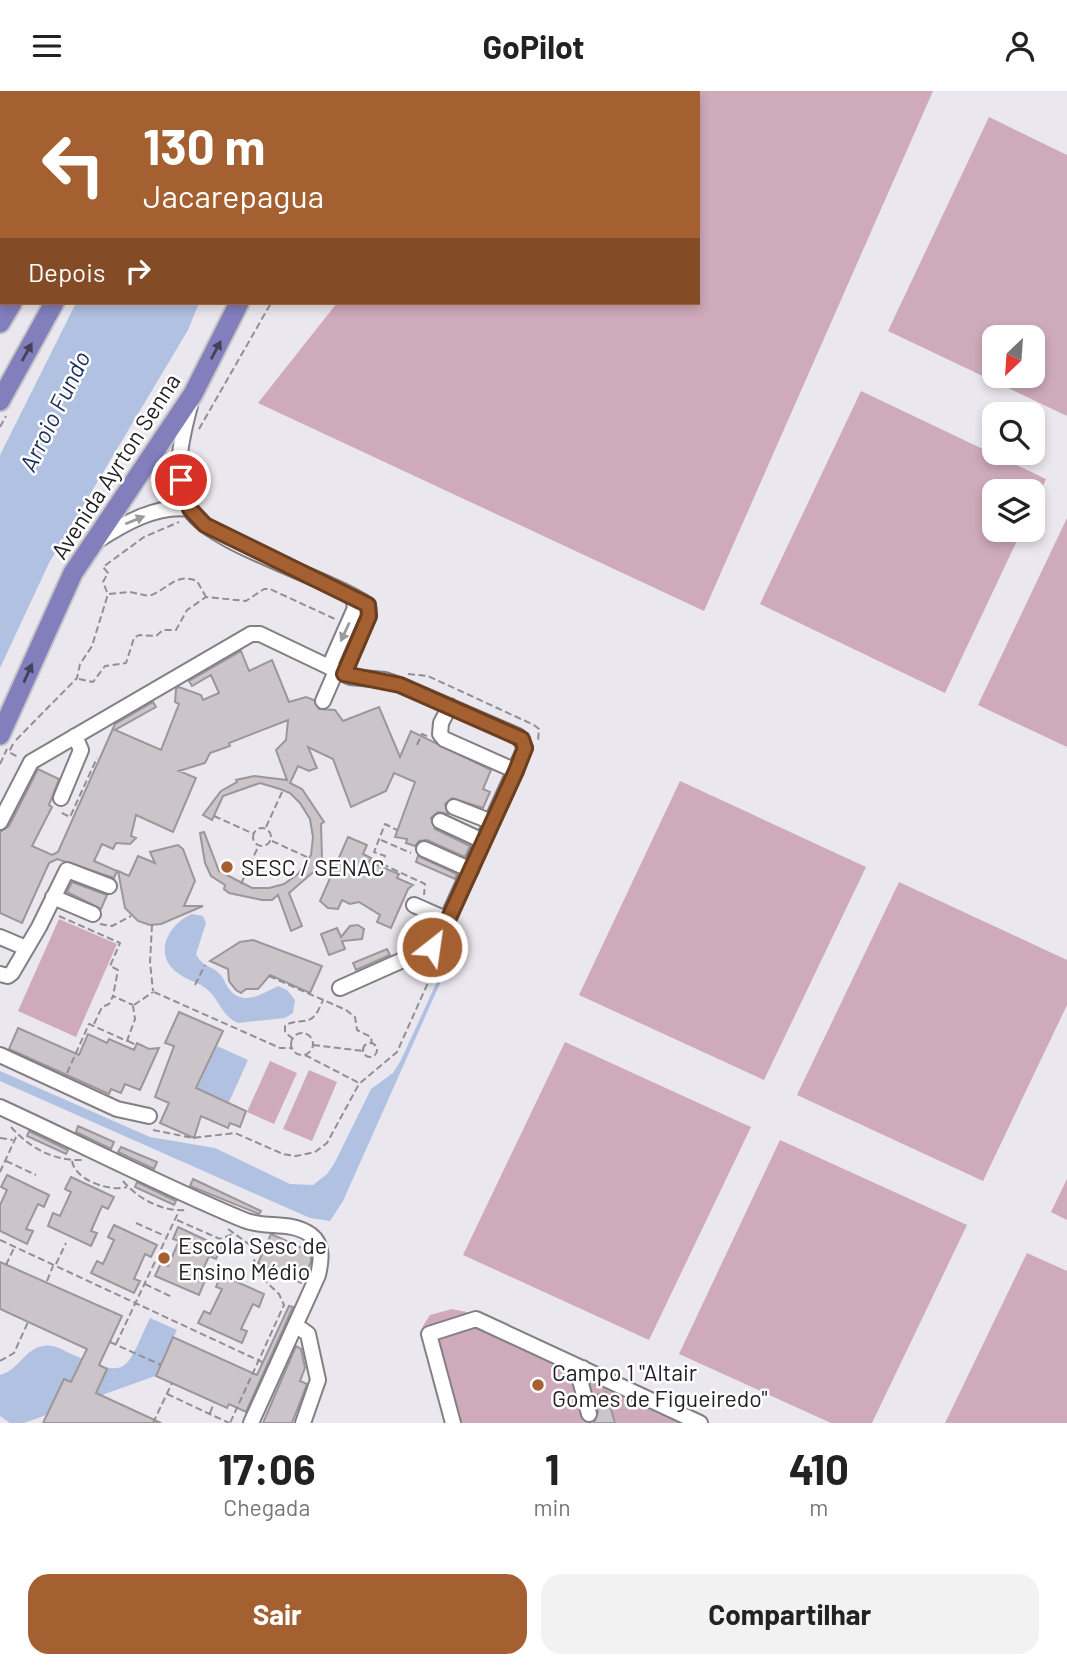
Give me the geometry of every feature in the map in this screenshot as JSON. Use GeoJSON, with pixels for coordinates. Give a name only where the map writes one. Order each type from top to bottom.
{"type":"FeatureCollection","features":[{"type":"Feature","properties":{"kind":"highway"},"geometry":{"type":"LineString","coordinates":[[0,323],[10,305]]}},
{"type":"Feature","properties":{"kind":"highway"},"geometry":{"type":"LineString","coordinates":[[0,401],[53,305]]}},
{"type":"Feature","properties":{"kind":"highway","name":"Avenida Ayrton Senna"},"geometry":{"type":"LineString","coordinates":[[5,744],[87,548],[193,394],[238,305]]}},
{"type":"Feature","properties":{"kind":"lane"},"geometry":{"type":"LineString","coordinates":[[193,394],[183,434],[180,464],[190,509],[214,531],[368,605],[369,616],[336,671],[323,701]]}},
{"type":"Feature","properties":{"kind":"lane"},"geometry":{"type":"LineString","coordinates":[[87,548],[134,520],[172,508],[190,509]]}},
{"type":"Feature","properties":{"kind":"lane"},"geometry":{"type":"LineString","coordinates":[[336,671],[356,606],[353,597]]}},
{"type":"Feature","properties":{"kind":"lane"},"geometry":{"type":"LineString","coordinates":[[0,822],[31,762],[245,638],[260,634],[336,671],[385,680],[518,736],[525,748],[516,771],[448,920],[432,947],[340,988]]}},
{"type":"Feature","properties":{"kind":"lane"},"geometry":{"type":"LineString","coordinates":[[450,706],[441,723],[440,734],[444,739],[516,771]]}},
{"type":"Feature","properties":{"kind":"lane"},"geometry":{"type":"LineString","coordinates":[[61,798],[80,750],[75,736]]}},
{"type":"Feature","properties":{"kind":"lane"},"geometry":{"type":"LineString","coordinates":[[454,807],[492,822]]}},
{"type":"Feature","properties":{"kind":"lane"},"geometry":{"type":"LineString","coordinates":[[440,821],[483,841]]}},
{"type":"Feature","properties":{"kind":"lane"},"geometry":{"type":"LineString","coordinates":[[425,849],[471,870]]}},
{"type":"Feature","properties":{"kind":"lane"},"geometry":{"type":"LineString","coordinates":[[0,974],[8,976],[12,973],[68,869],[108,886]]}},
{"type":"Feature","properties":{"kind":"lane"},"geometry":{"type":"LineString","coordinates":[[50,904],[97,919]]}},
{"type":"Feature","properties":{"kind":"lane"},"geometry":{"type":"LineString","coordinates":[[416,906],[448,920]]}},
{"type":"Feature","properties":{"kind":"lane"},"geometry":{"type":"LineString","coordinates":[[0,936],[26,948]]}},
{"type":"Feature","properties":{"kind":"lane"},"geometry":{"type":"LineString","coordinates":[[0,1055],[150,1123]]}},
{"type":"Feature","properties":{"kind":"lane"},"geometry":{"type":"LineString","coordinates":[[0,1107],[246,1221],[277,1223],[311,1235],[318,1242],[321,1257],[318,1275],[251,1423]]}},
{"type":"Feature","properties":{"kind":"lane"},"geometry":{"type":"LineString","coordinates":[[453,1423],[429,1334],[476,1319],[697,1422]]}},
{"type":"Feature","properties":{"kind":"lane"},"geometry":{"type":"LineString","coordinates":[[297,1326],[308,1334],[318,1380],[303,1423]]}},
{"type":"Feature","properties":{"kind":"lane"},"geometry":{"type":"LineString","coordinates":[[583,1368],[580,1383],[589,1414]]}},
{"type":"Feature","properties":{"kind":"path"},"geometry":{"type":"LineString","coordinates":[[5,744],[19,736],[78,678],[80,664],[92,646],[108,594],[103,582],[108,573],[103,567],[144,537],[180,522]]}},
{"type":"Feature","properties":{"kind":"path"},"geometry":{"type":"LineString","coordinates":[[108,594],[130,592],[149,596],[173,580],[189,578],[197,581],[206,597]]}},
{"type":"Feature","properties":{"kind":"path"},"geometry":{"type":"LineString","coordinates":[[78,678],[93,682],[105,666],[126,663],[134,638],[139,635],[156,636],[163,630],[176,630],[187,610],[206,597],[246,601],[264,589],[270,589],[348,625]]}},
{"type":"Feature","properties":{"kind":"path"},"geometry":{"type":"LineString","coordinates":[[417,744],[422,734],[429,737],[440,734]]}},
{"type":"Feature","properties":{"kind":"path"},"geometry":{"type":"LineString","coordinates":[[62,813],[71,817],[97,758]]}},
{"type":"Feature","properties":{"kind":"path"},"geometry":{"type":"LineString","coordinates":[[266,829],[283,790]]}},
{"type":"Feature","properties":{"kind":"path"},"geometry":{"type":"LineString","coordinates":[[214,816],[254,834]]}},
{"type":"Feature","properties":{"kind":"path"},"geometry":{"type":"LineString","coordinates":[[397,830],[385,824],[374,852],[385,856],[381,866],[425,884],[416,906]]}},
{"type":"Feature","properties":{"kind":"path"},"geometry":{"type":"LineString","coordinates":[[259,829],[266,829],[271,834],[271,841],[266,845],[259,845],[254,840],[254,834],[259,829]]}},
{"type":"Feature","properties":{"kind":"path"},"geometry":{"type":"LineString","coordinates":[[380,839],[416,855],[420,847],[425,849]]}},
{"type":"Feature","properties":{"kind":"path"},"geometry":{"type":"LineString","coordinates":[[271,841],[309,858]]}},
{"type":"Feature","properties":{"kind":"path"},"geometry":{"type":"LineString","coordinates":[[241,884],[259,845]]}},
{"type":"Feature","properties":{"kind":"path"},"geometry":{"type":"LineString","coordinates":[[50,904],[97,933],[120,943],[110,966],[118,970],[113,996],[108,1004],[102,1007],[94,1026]]}},
{"type":"Feature","properties":{"kind":"path"},"geometry":{"type":"LineString","coordinates":[[97,933],[97,919],[112,926],[131,916]]}},
{"type":"Feature","properties":{"kind":"path"},"geometry":{"type":"LineString","coordinates":[[152,925],[150,962],[154,992]]}},
{"type":"Feature","properties":{"kind":"path"},"geometry":{"type":"LineString","coordinates":[[150,1123],[193,1138],[235,1133],[296,1156],[315,1152],[327,1143],[359,1084],[397,1052],[442,952]]}},
{"type":"Feature","properties":{"kind":"path"},"geometry":{"type":"LineString","coordinates":[[195,985],[205,965]]}},
{"type":"Feature","properties":{"kind":"path"},"geometry":{"type":"LineString","coordinates":[[269,976],[352,1013],[357,1030],[371,1037],[376,1049],[374,1055],[367,1056],[363,1051],[313,1045]]}},
{"type":"Feature","properties":{"kind":"path"},"geometry":{"type":"LineString","coordinates":[[134,1006],[154,992]]}},
{"type":"Feature","properties":{"kind":"path"},"geometry":{"type":"LineString","coordinates":[[154,992],[280,1048],[292,1048]]}},
{"type":"Feature","properties":{"kind":"path"},"geometry":{"type":"LineString","coordinates":[[113,996],[134,1006]]}},
{"type":"Feature","properties":{"kind":"path"},"geometry":{"type":"LineString","coordinates":[[293,1039],[285,1032],[285,1025],[302,1024],[313,1017],[323,999]]}},
{"type":"Feature","properties":{"kind":"path"},"geometry":{"type":"LineString","coordinates":[[127,1041],[135,1019],[134,1006]]}},
{"type":"Feature","properties":{"kind":"path"},"geometry":{"type":"LineString","coordinates":[[62,1084],[89,1024],[136,1045]]}},
{"type":"Feature","properties":{"kind":"path"},"geometry":{"type":"LineString","coordinates":[[302,1024],[303,1034]]}},
{"type":"Feature","properties":{"kind":"path"},"geometry":{"type":"LineString","coordinates":[[293,1039],[303,1034],[310,1037],[313,1045]]}},
{"type":"Feature","properties":{"kind":"path"},"geometry":{"type":"LineString","coordinates":[[293,1039],[292,1048],[297,1054],[304,1055],[359,1084]]}},
{"type":"Feature","properties":{"kind":"path"},"geometry":{"type":"LineString","coordinates":[[363,1051],[365,1045],[372,1044]]}},
{"type":"Feature","properties":{"kind":"path"},"geometry":{"type":"LineString","coordinates":[[304,1055],[313,1045]]}},
{"type":"Feature","properties":{"kind":"path"},"geometry":{"type":"LineString","coordinates":[[10,1125],[45,1153],[72,1160],[85,1160]]}},
{"type":"Feature","properties":{"kind":"path"},"geometry":{"type":"LineString","coordinates":[[0,1173],[18,1134]]}},
{"type":"Feature","properties":{"kind":"path"},"geometry":{"type":"LineString","coordinates":[[0,1138],[14,1140]]}},
{"type":"Feature","properties":{"kind":"path"},"geometry":{"type":"LineString","coordinates":[[72,1160],[75,1172],[89,1179],[110,1189],[128,1187]]}},
{"type":"Feature","properties":{"kind":"path"},"geometry":{"type":"LineString","coordinates":[[5,1161],[36,1175]]}},
{"type":"Feature","properties":{"kind":"path"},"geometry":{"type":"LineString","coordinates":[[121,1179],[146,1200],[179,1210],[187,1209]]}},
{"type":"Feature","properties":{"kind":"path"},"geometry":{"type":"LineString","coordinates":[[116,1344],[179,1210]]}},
{"type":"Feature","properties":{"kind":"path"},"geometry":{"type":"LineString","coordinates":[[177,1219],[220,1239],[234,1234]]}},
{"type":"Feature","properties":{"kind":"path"},"geometry":{"type":"LineString","coordinates":[[136,1223],[166,1237]]}},
{"type":"Feature","properties":{"kind":"path"},"geometry":{"type":"LineString","coordinates":[[167,1394],[230,1423],[281,1312],[282,1299],[258,1274],[250,1245],[223,1223]]}},
{"type":"Feature","properties":{"kind":"path"},"geometry":{"type":"LineString","coordinates":[[0,1240],[276,1369]]}},
{"type":"Feature","properties":{"kind":"path"},"geometry":{"type":"LineString","coordinates":[[47,1281],[66,1243]]}},
{"type":"Feature","properties":{"kind":"path"},"geometry":{"type":"LineString","coordinates":[[6,1265],[14,1247]]}},
{"type":"Feature","properties":{"kind":"path"},"geometry":{"type":"LineString","coordinates":[[144,1284],[172,1297]]}},
{"type":"Feature","properties":{"kind":"path"},"geometry":{"type":"LineString","coordinates":[[0,1361],[14,1353],[28,1322]]}},
{"type":"Feature","properties":{"kind":"path"},"geometry":{"type":"LineString","coordinates":[[110,1342],[160,1365]]}},
{"type":"Feature","properties":{"kind":"path"},"geometry":{"type":"LineString","coordinates":[[153,1423],[172,1383]]}},
{"type":"Feature","properties":{"kind":"path"},"geometry":{"type":"LineString","coordinates":[[209,1413],[214,1403]]}},
{"type":"Feature","properties":{"kind":"shaded area"},"geometry":{"type":"Polygon","coordinates":[[[700,91],[933,91],[704,611],[258,403],[335,305],[700,305],[700,91]]]}},
{"type":"Feature","properties":{"kind":"shaded area"},"geometry":{"type":"Polygon","coordinates":[[[989,117],[1067,155],[1067,416],[1045,406],[1045,402],[1038,402],[1010,389],[1045,389],[1045,325],[982,325],[982,376],[888,331],[989,117]]]}},
{"type":"Feature","properties":{"kind":"shaded area"},"geometry":{"type":"Polygon","coordinates":[[[861,391],[982,449],[982,465],[1017,465],[1046,479],[1045,481],[1045,479],[982,479],[982,542],[1016,542],[945,693],[760,604],[861,391]]]}},
{"type":"Feature","properties":{"kind":"shaded area"},"geometry":{"type":"Polygon","coordinates":[[[1067,518],[1067,747],[978,705],[1067,518]]]}},
{"type":"Feature","properties":{"kind":"shaded area"},"geometry":{"type":"Polygon","coordinates":[[[680,781],[866,867],[764,1080],[579,995],[680,781]]]}},
{"type":"Feature","properties":{"kind":"shaded area"},"geometry":{"type":"Polygon","coordinates":[[[899,882],[1067,960],[1067,1005],[983,1181],[797,1095],[899,882]]]}},
{"type":"Feature","properties":{"kind":"shaded area"},"geometry":{"type":"Polygon","coordinates":[[[59,919],[117,944],[76,1037],[18,1011],[59,919]]]}},
{"type":"Feature","properties":{"kind":"shaded area"},"geometry":{"type":"Polygon","coordinates":[[[565,1042],[751,1127],[649,1340],[463,1255],[565,1042]]]}},
{"type":"Feature","properties":{"kind":"shaded area"},"geometry":{"type":"Polygon","coordinates":[[[270,1061],[297,1073],[274,1124],[247,1112],[270,1061]]]}},
{"type":"Feature","properties":{"kind":"shaded area"},"geometry":{"type":"Polygon","coordinates":[[[309,1070],[337,1082],[312,1141],[283,1129],[309,1070]]]}},
{"type":"Feature","properties":{"kind":"shaded area"},"geometry":{"type":"Polygon","coordinates":[[[780,1140],[967,1225],[872,1423],[831,1423],[679,1354],[780,1140]]]}},
{"type":"Feature","properties":{"kind":"shaded area"},"geometry":{"type":"Polygon","coordinates":[[[1067,1179],[1067,1220],[1051,1212],[1067,1179]]]}},
{"type":"Feature","properties":{"kind":"shaded area"},"geometry":{"type":"Polygon","coordinates":[[[1027,1253],[1067,1271],[1067,1423],[945,1423],[1027,1253]]]}},
{"type":"Feature","properties":{"kind":"shaded area"},"geometry":{"type":"Polygon","coordinates":[[[452,1309],[476,1314],[708,1423],[445,1423],[425,1347],[423,1326],[430,1315],[452,1309]]]}},
{"type":"Feature","properties":{"kind":"water","name":"Arroio Fundo"},"geometry":{"type":"Polygon","coordinates":[[[75,305],[198,305],[188,330],[49,563],[0,668],[0,455],[75,305]]]}},
{"type":"Feature","properties":{"kind":"water"},"geometry":{"type":"Polygon","coordinates":[[[192,914],[203,916],[206,923],[196,954],[201,961],[220,974],[234,994],[253,997],[278,986],[287,990],[295,1000],[293,1013],[285,1018],[238,1023],[228,1017],[205,988],[175,971],[165,955],[167,939],[177,924],[192,914]]]}},
{"type":"Feature","properties":{"kind":"water"},"geometry":{"type":"Polygon","coordinates":[[[451,951],[454,952],[343,1201],[330,1221],[310,1218],[0,1081],[0,1071],[150,1137],[215,1148],[290,1184],[313,1185],[327,1174],[334,1164],[371,1089],[393,1073],[401,1060],[451,951]]]}},
{"type":"Feature","properties":{"kind":"water"},"geometry":{"type":"Polygon","coordinates":[[[217,1046],[248,1060],[229,1102],[197,1088],[217,1046]]]}},
{"type":"Feature","properties":{"kind":"water"},"geometry":{"type":"Polygon","coordinates":[[[150,1318],[177,1330],[155,1376],[24,1423],[10,1423],[0,1416],[0,1375],[12,1369],[32,1351],[51,1346],[104,1367],[123,1366],[135,1350],[150,1318]]]}},
{"type":"Feature","properties":{"kind":"building"},"geometry":{"type":"Polygon","coordinates":[[[241,651],[249,671],[272,660],[289,702],[306,697],[314,700],[319,709],[335,710],[343,721],[379,707],[400,757],[411,731],[491,770],[483,789],[490,792],[483,808],[452,798],[445,804],[448,814],[438,812],[431,818],[435,829],[470,846],[465,857],[427,840],[419,841],[415,846],[406,843],[407,839],[395,837],[415,782],[394,773],[386,791],[351,807],[333,759],[308,747],[317,768],[309,771],[298,766],[290,783],[302,789],[324,822],[321,824],[322,859],[318,868],[289,893],[302,926],[291,931],[278,895],[272,900],[262,900],[229,893],[224,889],[225,885],[211,876],[205,863],[200,833],[204,832],[219,871],[252,888],[269,888],[284,884],[298,874],[311,855],[313,837],[310,819],[290,793],[280,789],[260,783],[223,796],[212,820],[203,815],[221,791],[237,782],[236,780],[254,776],[287,780],[276,750],[286,740],[288,720],[229,743],[230,746],[210,753],[205,763],[179,771],[196,778],[173,832],[136,815],[131,836],[136,838],[130,844],[116,843],[113,849],[102,844],[94,861],[117,871],[114,878],[57,859],[49,863],[22,923],[0,913],[0,832],[9,826],[38,769],[59,779],[49,805],[52,807],[32,846],[52,855],[58,852],[115,724],[153,702],[156,707],[115,730],[161,750],[179,704],[175,702],[176,689],[179,687],[201,695],[203,700],[219,693],[211,675],[192,686],[189,681],[241,651]]]}},
{"type":"Feature","properties":{"kind":"building"},"geometry":{"type":"Polygon","coordinates":[[[348,837],[367,845],[363,854],[371,858],[369,862],[399,874],[397,878],[413,885],[408,889],[391,928],[377,922],[380,915],[359,902],[350,904],[342,900],[338,909],[328,908],[320,901],[348,837]]]}},
{"type":"Feature","properties":{"kind":"building"},"geometry":{"type":"Polygon","coordinates":[[[178,845],[183,849],[195,881],[184,906],[203,906],[161,924],[150,925],[138,921],[125,908],[118,871],[129,876],[138,856],[155,863],[150,852],[178,845]]]}},
{"type":"Feature","properties":{"kind":"building"},"geometry":{"type":"Polygon","coordinates":[[[418,856],[457,874],[455,879],[416,862],[418,856]]]}},
{"type":"Feature","properties":{"kind":"building"},"geometry":{"type":"Polygon","coordinates":[[[72,882],[107,895],[101,909],[67,892],[72,882]]]}},
{"type":"Feature","properties":{"kind":"building"},"geometry":{"type":"Polygon","coordinates":[[[358,925],[364,929],[362,939],[342,941],[345,949],[329,955],[321,934],[337,928],[341,937],[350,926],[358,925]]]}},
{"type":"Feature","properties":{"kind":"building"},"geometry":{"type":"Polygon","coordinates":[[[253,940],[322,966],[310,993],[270,975],[258,989],[246,989],[241,993],[236,990],[229,981],[228,969],[210,961],[240,942],[253,940]]]}},
{"type":"Feature","properties":{"kind":"building"},"geometry":{"type":"Polygon","coordinates":[[[387,949],[390,955],[356,970],[353,963],[387,949]]]}},
{"type":"Feature","properties":{"kind":"building"},"geometry":{"type":"Polygon","coordinates":[[[179,1012],[223,1031],[196,1088],[246,1111],[240,1127],[230,1123],[228,1128],[201,1116],[194,1138],[160,1123],[169,1103],[155,1097],[174,1046],[165,1043],[179,1012]]]}},
{"type":"Feature","properties":{"kind":"building"},"geometry":{"type":"Polygon","coordinates":[[[18,1028],[79,1055],[88,1034],[107,1043],[109,1039],[134,1050],[137,1043],[149,1049],[159,1048],[140,1090],[125,1084],[121,1093],[111,1089],[109,1094],[9,1049],[18,1028]]]}},
{"type":"Feature","properties":{"kind":"building"},"geometry":{"type":"Polygon","coordinates":[[[78,1126],[114,1142],[111,1149],[76,1132],[78,1126]]]}},
{"type":"Feature","properties":{"kind":"building"},"geometry":{"type":"Polygon","coordinates":[[[29,1131],[68,1150],[66,1154],[27,1136],[29,1131]]]}},
{"type":"Feature","properties":{"kind":"building"},"geometry":{"type":"Polygon","coordinates":[[[121,1147],[157,1162],[154,1169],[118,1152],[121,1147]]]}},
{"type":"Feature","properties":{"kind":"building"},"geometry":{"type":"Polygon","coordinates":[[[7,1175],[49,1195],[44,1207],[38,1204],[26,1229],[33,1231],[27,1244],[0,1231],[0,1205],[7,1190],[1,1187],[7,1175]]]}},
{"type":"Feature","properties":{"kind":"building"},"geometry":{"type":"Polygon","coordinates":[[[71,1177],[114,1197],[108,1209],[102,1206],[91,1231],[97,1233],[91,1246],[48,1226],[53,1213],[60,1216],[71,1192],[65,1189],[71,1177]]]}},
{"type":"Feature","properties":{"kind":"building"},"geometry":{"type":"Polygon","coordinates":[[[193,1179],[261,1211],[259,1214],[190,1186],[193,1179]]]}},
{"type":"Feature","properties":{"kind":"building"},"geometry":{"type":"Polygon","coordinates":[[[137,1182],[176,1201],[174,1205],[135,1187],[137,1182]]]}},
{"type":"Feature","properties":{"kind":"building"},"geometry":{"type":"Polygon","coordinates":[[[114,1225],[157,1245],[151,1257],[145,1254],[134,1279],[140,1281],[134,1293],[91,1273],[97,1261],[103,1264],[114,1240],[108,1237],[114,1225]]]}},
{"type":"Feature","properties":{"kind":"building"},"geometry":{"type":"Polygon","coordinates":[[[178,1227],[221,1247],[216,1259],[209,1256],[198,1281],[204,1283],[199,1295],[155,1276],[161,1263],[168,1266],[179,1241],[173,1239],[178,1227]]]}},
{"type":"Feature","properties":{"kind":"building"},"geometry":{"type":"Polygon","coordinates":[[[271,1234],[311,1252],[311,1262],[301,1283],[258,1263],[271,1234]]]}},
{"type":"Feature","properties":{"kind":"building"},"geometry":{"type":"Polygon","coordinates":[[[0,1262],[122,1316],[99,1365],[107,1369],[96,1393],[161,1423],[43,1423],[64,1379],[71,1382],[87,1349],[0,1309],[0,1262]]]}},
{"type":"Feature","properties":{"kind":"building"},"geometry":{"type":"Polygon","coordinates":[[[221,1275],[264,1294],[259,1307],[253,1304],[241,1329],[247,1331],[242,1343],[198,1323],[204,1311],[210,1314],[222,1289],[216,1287],[221,1275]]]}},
{"type":"Feature","properties":{"kind":"building"},"geometry":{"type":"Polygon","coordinates":[[[289,1306],[293,1307],[246,1412],[229,1404],[227,1408],[156,1376],[173,1337],[257,1375],[289,1306]]]}},
{"type":"Feature","properties":{"kind":"building"},"geometry":{"type":"Polygon","coordinates":[[[296,1346],[301,1349],[305,1368],[300,1381],[307,1384],[292,1423],[263,1423],[296,1346]]]}},
{"type":"Feature","properties":{"kind":"building"},"geometry":{"type":"Polygon","coordinates":[[[606,1392],[615,1423],[594,1423],[598,1412],[594,1396],[606,1392]]]}},
{"type":"Feature","properties":{"kind":"place","name":"SESC / SENAC"},"geometry":{"type":"Point","coordinates":[227,867]}},
{"type":"Feature","properties":{"kind":"place","name":"Escola Sesc de Ensino Médio"},"geometry":{"type":"Point","coordinates":[164,1258]}},
{"type":"Feature","properties":{"kind":"place","name":"Campo 1 \"Altair Gomes de Figueiredo\""},"geometry":{"type":"Point","coordinates":[538,1385]}},
{"type":"Feature","properties":{"kind":"route"},"geometry":{"type":"LineString","coordinates":[[181,480],[186,502],[205,525],[368,605],[369,616],[344,674],[400,685],[522,739],[525,748],[516,771],[448,920],[432,947]]}}]}
